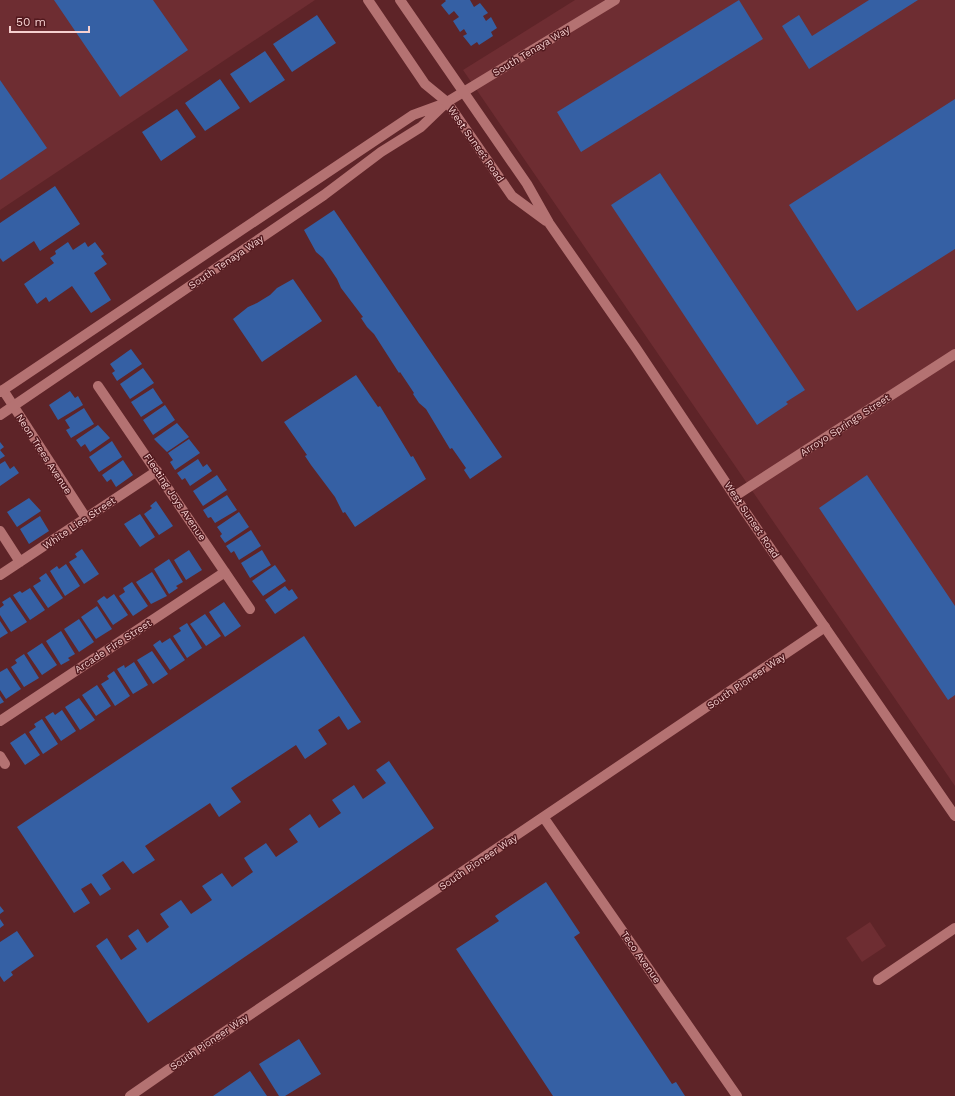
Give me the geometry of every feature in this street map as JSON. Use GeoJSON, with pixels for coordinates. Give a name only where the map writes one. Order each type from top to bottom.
{"type":"FeatureCollection","features":[{"type":"Feature","properties":{"kind":"street","name":"West Sunset Road"},"geometry":{"type":"LineString","coordinates":[[368,0],[425,84],[447,102],[512,196],[548,223]]}},
{"type":"Feature","properties":{"kind":"street","name":"West Sunset Road"},"geometry":{"type":"LineString","coordinates":[[400,0],[462,93],[526,184],[548,223],[636,348],[735,496],[955,816]]}},
{"type":"Feature","properties":{"kind":"street","name":"South Tenaya Way"},"geometry":{"type":"LineString","coordinates":[[1,391],[413,115],[447,102],[615,0]]}},
{"type":"Feature","properties":{"kind":"street","name":"South Tenaya Way"},"geometry":{"type":"LineString","coordinates":[[0,415],[324,195],[382,152],[421,127],[447,102]]}},
{"type":"Feature","properties":{"kind":"street","name":"Arroyo Springs Street"},"geometry":{"type":"LineString","coordinates":[[735,496],[955,354]]}},
{"type":"Feature","properties":{"kind":"street","name":"Fleeting Joys Avenue"},"geometry":{"type":"LineString","coordinates":[[98,386],[250,609]]}},
{"type":"Feature","properties":{"kind":"street","name":"Neon Trees Avenue"},"geometry":{"type":"LineString","coordinates":[[1,391],[13,406],[86,518]]}},
{"type":"Feature","properties":{"kind":"street","name":"White Lies Street"},"geometry":{"type":"LineString","coordinates":[[0,575],[157,471]]}},
{"type":"Feature","properties":{"kind":"street"},"geometry":{"type":"LineString","coordinates":[[0,531],[20,562]]}},
{"type":"Feature","properties":{"kind":"street","name":"Arcade Fire Street"},"geometry":{"type":"LineString","coordinates":[[0,721],[225,572]]}},
{"type":"Feature","properties":{"kind":"street","name":"South Pioneer Way"},"geometry":{"type":"LineString","coordinates":[[130,1096],[825,627]]}},
{"type":"Feature","properties":{"kind":"street","name":"Teco Avenue"},"geometry":{"type":"LineString","coordinates":[[544,818],[737,1096]]}},
{"type":"Feature","properties":{"kind":"street"},"geometry":{"type":"LineString","coordinates":[[878,980],[955,928]]}},
{"type":"Feature","properties":{"kind":"shaded area"},"geometry":{"type":"Polygon","coordinates":[[[0,0],[315,0],[0,210],[0,0]]]}},
{"type":"Feature","properties":{"kind":"shaded area"},"geometry":{"type":"Polygon","coordinates":[[[575,0],[955,0],[955,786],[463,70],[575,0]]]}},
{"type":"Feature","properties":{"kind":"shaded area"},"geometry":{"type":"Polygon","coordinates":[[[870,922],[886,946],[862,962],[846,938],[870,922]]]}},
{"type":"Feature","properties":{"kind":"building"},"geometry":{"type":"Polygon","coordinates":[[[54,0],[153,0],[188,50],[120,97],[54,0]]]}},
{"type":"Feature","properties":{"kind":"building"},"geometry":{"type":"Polygon","coordinates":[[[445,0],[470,0],[474,7],[480,3],[488,13],[483,16],[486,21],[491,17],[497,28],[491,32],[493,36],[479,45],[477,42],[471,46],[463,36],[467,34],[464,29],[460,32],[453,21],[459,17],[454,11],[449,15],[441,5],[446,1],[445,0]]]}},
{"type":"Feature","properties":{"kind":"building"},"geometry":{"type":"Polygon","coordinates":[[[739,0],[763,39],[581,152],[557,112],[739,0]]]}},
{"type":"Feature","properties":{"kind":"building"},"geometry":{"type":"Polygon","coordinates":[[[869,0],[918,0],[809,69],[782,26],[799,15],[812,36],[869,0]]]}},
{"type":"Feature","properties":{"kind":"building"},"geometry":{"type":"Polygon","coordinates":[[[317,15],[336,43],[292,72],[273,44],[317,15]]]}},
{"type":"Feature","properties":{"kind":"building"},"geometry":{"type":"Polygon","coordinates":[[[265,51],[285,80],[250,103],[230,74],[265,51]]]}},
{"type":"Feature","properties":{"kind":"building"},"geometry":{"type":"Polygon","coordinates":[[[220,79],[240,108],[205,131],[185,103],[220,79]]]}},
{"type":"Feature","properties":{"kind":"building"},"geometry":{"type":"Polygon","coordinates":[[[0,80],[47,148],[0,180],[0,80]]]}},
{"type":"Feature","properties":{"kind":"building"},"geometry":{"type":"Polygon","coordinates":[[[955,99],[955,249],[857,311],[789,205],[955,99]]]}},
{"type":"Feature","properties":{"kind":"building"},"geometry":{"type":"Polygon","coordinates":[[[177,109],[196,137],[161,161],[142,132],[177,109]]]}},
{"type":"Feature","properties":{"kind":"building"},"geometry":{"type":"Polygon","coordinates":[[[660,173],[805,390],[786,402],[788,404],[757,425],[611,205],[660,173]]]}},
{"type":"Feature","properties":{"kind":"building"},"geometry":{"type":"Polygon","coordinates":[[[55,186],[80,224],[40,251],[34,241],[3,262],[0,258],[0,223],[55,186]]]}},
{"type":"Feature","properties":{"kind":"building"},"geometry":{"type":"Polygon","coordinates":[[[334,210],[502,457],[470,479],[464,470],[466,468],[452,448],[450,449],[426,409],[419,403],[413,394],[414,393],[374,334],[367,327],[361,318],[363,317],[341,288],[337,279],[323,258],[316,252],[304,230],[334,210]]]}},
{"type":"Feature","properties":{"kind":"building"},"geometry":{"type":"Polygon","coordinates":[[[68,242],[73,250],[85,242],[88,247],[95,242],[104,254],[101,256],[107,264],[94,273],[111,300],[91,313],[72,286],[49,302],[46,297],[37,304],[24,284],[54,263],[50,258],[56,254],[55,251],[68,242]]]}},
{"type":"Feature","properties":{"kind":"building"},"geometry":{"type":"Polygon","coordinates":[[[293,279],[322,321],[262,362],[233,319],[248,307],[270,295],[277,288],[293,279]]]}},
{"type":"Feature","properties":{"kind":"building"},"geometry":{"type":"Polygon","coordinates":[[[131,349],[142,364],[117,381],[112,373],[115,371],[110,364],[131,349]]]}},
{"type":"Feature","properties":{"kind":"building"},"geometry":{"type":"Polygon","coordinates":[[[143,368],[154,383],[130,399],[120,384],[143,368]]]}},
{"type":"Feature","properties":{"kind":"building"},"geometry":{"type":"Polygon","coordinates":[[[356,375],[378,407],[380,406],[411,457],[413,456],[426,479],[355,527],[345,512],[343,513],[335,497],[311,465],[305,456],[307,455],[284,422],[356,375]]]}},
{"type":"Feature","properties":{"kind":"building"},"geometry":{"type":"Polygon","coordinates":[[[153,388],[163,403],[141,417],[131,402],[153,388]]]}},
{"type":"Feature","properties":{"kind":"building"},"geometry":{"type":"Polygon","coordinates":[[[70,391],[75,398],[78,396],[83,405],[58,420],[49,405],[70,391]]]}},
{"type":"Feature","properties":{"kind":"building"},"geometry":{"type":"Polygon","coordinates":[[[165,405],[175,420],[153,435],[143,420],[165,405]]]}},
{"type":"Feature","properties":{"kind":"building"},"geometry":{"type":"Polygon","coordinates":[[[84,408],[94,424],[71,438],[66,430],[70,428],[65,420],[84,408]]]}},
{"type":"Feature","properties":{"kind":"building"},"geometry":{"type":"Polygon","coordinates":[[[177,423],[189,437],[167,452],[154,439],[177,423]]]}},
{"type":"Feature","properties":{"kind":"building"},"geometry":{"type":"Polygon","coordinates":[[[98,425],[110,438],[90,452],[85,444],[81,447],[76,440],[98,425]]]}},
{"type":"Feature","properties":{"kind":"building"},"geometry":{"type":"Polygon","coordinates":[[[189,439],[200,453],[175,470],[170,462],[173,460],[168,453],[189,439]]]}},
{"type":"Feature","properties":{"kind":"building"},"geometry":{"type":"Polygon","coordinates":[[[112,441],[122,457],[99,472],[89,457],[112,441]]]}},
{"type":"Feature","properties":{"kind":"building"},"geometry":{"type":"Polygon","coordinates":[[[0,442],[4,447],[0,450],[0,442]]]}},
{"type":"Feature","properties":{"kind":"building"},"geometry":{"type":"Polygon","coordinates":[[[0,450],[5,456],[0,459],[0,450]]]}},
{"type":"Feature","properties":{"kind":"building"},"geometry":{"type":"Polygon","coordinates":[[[198,459],[203,467],[207,464],[212,471],[190,486],[185,478],[182,480],[177,473],[198,459]]]}},
{"type":"Feature","properties":{"kind":"building"},"geometry":{"type":"Polygon","coordinates":[[[123,460],[133,475],[116,487],[111,479],[107,482],[102,475],[123,460]]]}},
{"type":"Feature","properties":{"kind":"building"},"geometry":{"type":"Polygon","coordinates":[[[5,461],[10,469],[14,466],[19,473],[0,486],[0,464],[5,461]]]}},
{"type":"Feature","properties":{"kind":"building"},"geometry":{"type":"Polygon","coordinates":[[[217,475],[227,490],[203,506],[193,491],[217,475]]]}},
{"type":"Feature","properties":{"kind":"building"},"geometry":{"type":"Polygon","coordinates":[[[867,475],[955,606],[955,695],[948,700],[819,508],[867,475]]]}},
{"type":"Feature","properties":{"kind":"building"},"geometry":{"type":"Polygon","coordinates":[[[227,495],[237,510],[215,523],[211,517],[208,518],[203,510],[227,495]]]}},
{"type":"Feature","properties":{"kind":"building"},"geometry":{"type":"Polygon","coordinates":[[[29,498],[41,511],[17,527],[7,512],[29,498]]]}},
{"type":"Feature","properties":{"kind":"building"},"geometry":{"type":"Polygon","coordinates":[[[156,501],[173,526],[159,535],[144,514],[152,508],[150,506],[156,501]]]}},
{"type":"Feature","properties":{"kind":"building"},"geometry":{"type":"Polygon","coordinates":[[[239,512],[249,527],[225,543],[220,536],[222,534],[217,527],[239,512]]]}},
{"type":"Feature","properties":{"kind":"building"},"geometry":{"type":"Polygon","coordinates":[[[140,514],[155,537],[140,547],[124,524],[140,514]]]}},
{"type":"Feature","properties":{"kind":"building"},"geometry":{"type":"Polygon","coordinates":[[[40,516],[49,531],[29,544],[20,529],[40,516]]]}},
{"type":"Feature","properties":{"kind":"building"},"geometry":{"type":"Polygon","coordinates":[[[251,530],[261,546],[239,560],[234,551],[231,553],[226,546],[251,530]]]}},
{"type":"Feature","properties":{"kind":"building"},"geometry":{"type":"Polygon","coordinates":[[[82,549],[99,574],[84,584],[69,562],[77,557],[75,554],[82,549]]]}},
{"type":"Feature","properties":{"kind":"building"},"geometry":{"type":"Polygon","coordinates":[[[189,550],[202,570],[186,580],[174,560],[189,550]]]}},
{"type":"Feature","properties":{"kind":"building"},"geometry":{"type":"Polygon","coordinates":[[[262,550],[271,565],[250,578],[241,563],[262,550]]]}},
{"type":"Feature","properties":{"kind":"building"},"geometry":{"type":"Polygon","coordinates":[[[169,559],[183,582],[176,586],[178,588],[169,594],[154,569],[169,559]]]}},
{"type":"Feature","properties":{"kind":"building"},"geometry":{"type":"Polygon","coordinates":[[[66,564],[80,586],[65,596],[50,571],[57,566],[59,569],[66,564]]]}},
{"type":"Feature","properties":{"kind":"building"},"geometry":{"type":"Polygon","coordinates":[[[275,565],[286,581],[263,596],[252,581],[275,565]]]}},
{"type":"Feature","properties":{"kind":"building"},"geometry":{"type":"Polygon","coordinates":[[[152,572],[167,596],[151,604],[136,582],[152,572]]]}},
{"type":"Feature","properties":{"kind":"building"},"geometry":{"type":"Polygon","coordinates":[[[46,573],[63,598],[48,608],[33,586],[41,581],[39,578],[46,573]]]}},
{"type":"Feature","properties":{"kind":"building"},"geometry":{"type":"Polygon","coordinates":[[[132,582],[148,606],[133,616],[119,596],[125,592],[123,588],[132,582]]]}},
{"type":"Feature","properties":{"kind":"building"},"geometry":{"type":"Polygon","coordinates":[[[285,586],[289,591],[292,589],[298,598],[275,614],[265,600],[285,586]]]}},
{"type":"Feature","properties":{"kind":"building"},"geometry":{"type":"Polygon","coordinates":[[[30,588],[45,610],[30,620],[13,595],[20,591],[22,593],[30,588]]]}},
{"type":"Feature","properties":{"kind":"building"},"geometry":{"type":"Polygon","coordinates":[[[114,594],[128,615],[113,625],[97,601],[104,596],[107,599],[114,594]]]}},
{"type":"Feature","properties":{"kind":"building"},"geometry":{"type":"Polygon","coordinates":[[[10,597],[27,622],[11,632],[0,615],[0,608],[4,605],[2,602],[10,597]]]}},
{"type":"Feature","properties":{"kind":"building"},"geometry":{"type":"Polygon","coordinates":[[[224,602],[241,626],[225,637],[209,612],[224,602]]]}},
{"type":"Feature","properties":{"kind":"building"},"geometry":{"type":"Polygon","coordinates":[[[97,606],[112,629],[96,639],[81,617],[97,606]]]}},
{"type":"Feature","properties":{"kind":"building"},"geometry":{"type":"Polygon","coordinates":[[[205,614],[221,636],[206,646],[190,624],[205,614]]]}},
{"type":"Feature","properties":{"kind":"building"},"geometry":{"type":"Polygon","coordinates":[[[79,619],[94,642],[79,652],[64,629],[79,619]]]}},
{"type":"Feature","properties":{"kind":"building"},"geometry":{"type":"Polygon","coordinates":[[[0,621],[8,633],[0,638],[0,621]]]}},
{"type":"Feature","properties":{"kind":"building"},"geometry":{"type":"Polygon","coordinates":[[[187,623],[202,648],[187,658],[173,636],[181,631],[179,628],[187,623]]]}},
{"type":"Feature","properties":{"kind":"building"},"geometry":{"type":"Polygon","coordinates":[[[61,631],[75,654],[68,658],[70,660],[61,665],[46,641],[61,631]]]}},
{"type":"Feature","properties":{"kind":"building"},"geometry":{"type":"Polygon","coordinates":[[[304,636],[361,722],[348,730],[339,716],[318,730],[327,744],[305,759],[296,745],[231,788],[241,802],[219,817],[210,803],[145,846],[155,860],[133,874],[123,861],[102,875],[111,889],[100,896],[91,883],[81,889],[90,903],[74,913],[17,827],[304,636]]]}},
{"type":"Feature","properties":{"kind":"building"},"geometry":{"type":"Polygon","coordinates":[[[170,638],[185,660],[170,670],[153,645],[160,640],[162,643],[170,638]]]}},
{"type":"Feature","properties":{"kind":"building"},"geometry":{"type":"Polygon","coordinates":[[[42,643],[57,665],[42,675],[27,653],[42,643]]]}},
{"type":"Feature","properties":{"kind":"building"},"geometry":{"type":"Polygon","coordinates":[[[152,651],[168,674],[153,684],[137,660],[152,651]]]}},
{"type":"Feature","properties":{"kind":"building"},"geometry":{"type":"Polygon","coordinates":[[[24,654],[39,678],[24,687],[11,667],[17,663],[15,660],[24,654]]]}},
{"type":"Feature","properties":{"kind":"building"},"geometry":{"type":"Polygon","coordinates":[[[134,662],[148,685],[133,694],[117,669],[124,665],[125,668],[134,662]]]}},
{"type":"Feature","properties":{"kind":"building"},"geometry":{"type":"Polygon","coordinates":[[[7,668],[21,689],[6,699],[0,690],[0,672],[7,668]]]}},
{"type":"Feature","properties":{"kind":"building"},"geometry":{"type":"Polygon","coordinates":[[[114,671],[130,696],[115,706],[101,684],[109,679],[107,676],[114,671]]]}},
{"type":"Feature","properties":{"kind":"building"},"geometry":{"type":"Polygon","coordinates":[[[97,685],[111,706],[96,716],[82,695],[97,685]]]}},
{"type":"Feature","properties":{"kind":"building"},"geometry":{"type":"Polygon","coordinates":[[[0,696],[4,702],[0,704],[0,696]]]}},
{"type":"Feature","properties":{"kind":"building"},"geometry":{"type":"Polygon","coordinates":[[[79,698],[95,720],[80,730],[65,707],[79,698]]]}},
{"type":"Feature","properties":{"kind":"building"},"geometry":{"type":"Polygon","coordinates":[[[62,710],[76,731],[61,741],[45,717],[53,712],[55,715],[62,710]]]}},
{"type":"Feature","properties":{"kind":"building"},"geometry":{"type":"Polygon","coordinates":[[[42,719],[58,744],[43,754],[29,732],[36,727],[34,724],[42,719]]]}},
{"type":"Feature","properties":{"kind":"building"},"geometry":{"type":"Polygon","coordinates":[[[25,733],[40,755],[25,765],[10,743],[25,733]]]}},
{"type":"Feature","properties":{"kind":"building"},"geometry":{"type":"Polygon","coordinates":[[[389,761],[434,828],[148,1023],[96,946],[107,938],[121,960],[137,949],[128,936],[138,929],[147,943],[169,927],[160,914],[181,900],[191,914],[212,900],[202,886],[222,873],[232,887],[253,872],[244,858],[266,843],[276,857],[298,842],[289,829],[310,814],[319,828],[341,813],[332,800],[354,785],[363,799],[386,783],[376,770],[389,761]]]}},
{"type":"Feature","properties":{"kind":"building"},"geometry":{"type":"Polygon","coordinates":[[[546,882],[580,933],[574,937],[672,1084],[676,1082],[685,1096],[553,1096],[456,949],[499,921],[495,916],[546,882]]]}},
{"type":"Feature","properties":{"kind":"building"},"geometry":{"type":"Polygon","coordinates":[[[0,906],[4,911],[0,914],[0,906]]]}},
{"type":"Feature","properties":{"kind":"building"},"geometry":{"type":"Polygon","coordinates":[[[0,919],[4,925],[0,928],[0,919]]]}},
{"type":"Feature","properties":{"kind":"building"},"geometry":{"type":"Polygon","coordinates":[[[17,931],[34,956],[11,972],[13,975],[4,982],[0,976],[0,942],[17,931]]]}},
{"type":"Feature","properties":{"kind":"building"},"geometry":{"type":"Polygon","coordinates":[[[299,1039],[321,1074],[285,1096],[279,1096],[259,1064],[299,1039]]]}},
{"type":"Feature","properties":{"kind":"building"},"geometry":{"type":"Polygon","coordinates":[[[250,1071],[267,1096],[213,1096],[250,1071]]]}}]}
